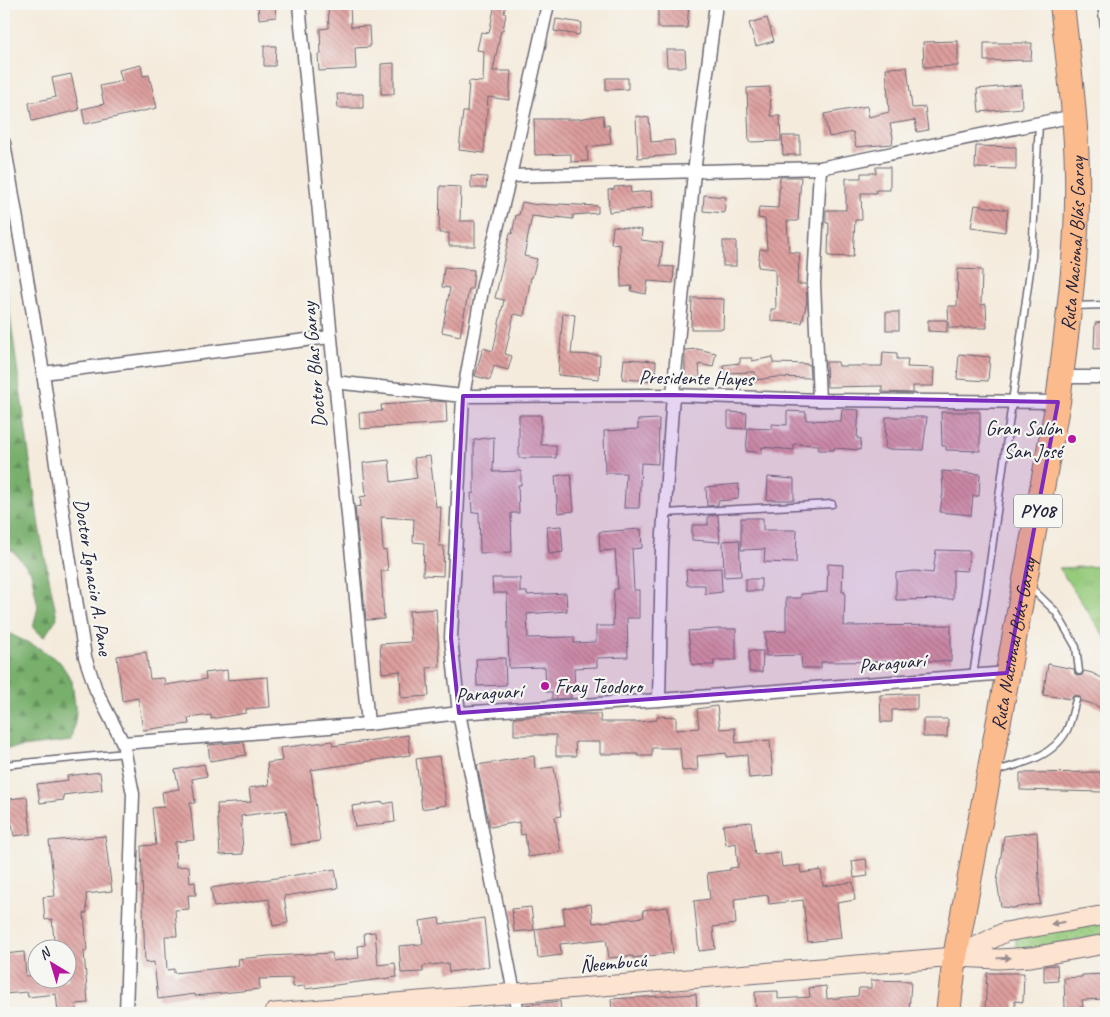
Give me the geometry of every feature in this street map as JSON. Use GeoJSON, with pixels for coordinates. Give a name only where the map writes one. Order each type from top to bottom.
{"type":"FeatureCollection","features":[{"type":"Feature","properties":{"kind":"highway","name":"Ruta Nacional Blás Garay"},"geometry":{"type":"LineString","coordinates":[[948,1013],[955,957],[1058,402],[1061,377],[1075,242],[1077,171],[1074,116],[1062,4]]}},
{"type":"Feature","properties":{"kind":"street","name":"Doctor Blas Garay"},"geometry":{"type":"LineString","coordinates":[[299,4],[368,724]]}},
{"type":"Feature","properties":{"kind":"street"},"geometry":{"type":"LineString","coordinates":[[518,1013],[459,714],[451,638],[463,396],[483,285],[510,176],[548,4]]}},
{"type":"Feature","properties":{"kind":"street"},"geometry":{"type":"LineString","coordinates":[[659,700],[662,548],[673,395],[694,172],[716,4]]}},
{"type":"Feature","properties":{"kind":"street"},"geometry":{"type":"LineString","coordinates":[[510,176],[820,168],[1074,116]]}},
{"type":"Feature","properties":{"kind":"street","name":"Doctor Ignacio A. Pane"},"geometry":{"type":"LineString","coordinates":[[4,143],[43,373],[85,657],[96,690],[124,748],[133,794],[126,1013]]}},
{"type":"Feature","properties":{"kind":"street"},"geometry":{"type":"LineString","coordinates":[[819,400],[814,283],[820,168]]}},
{"type":"Feature","properties":{"kind":"street"},"geometry":{"type":"LineString","coordinates":[[43,373],[330,337]]}},
{"type":"Feature","properties":{"kind":"street"},"geometry":{"type":"LineString","coordinates":[[1061,377],[1106,377]]}},
{"type":"Feature","properties":{"kind":"street","name":"Presidente Hayes"},"geometry":{"type":"LineString","coordinates":[[334,382],[463,396],[673,395],[819,400],[1058,402]]}},
{"type":"Feature","properties":{"kind":"street","name":"Paraguarí"},"geometry":{"type":"LineString","coordinates":[[124,748],[459,714],[1007,673]]}},
{"type":"Feature","properties":{"kind":"street"},"geometry":{"type":"LineString","coordinates":[[955,957],[1005,932],[1106,915]]}},
{"type":"Feature","properties":{"kind":"street"},"geometry":{"type":"LineString","coordinates":[[955,957],[999,959],[1031,957],[1106,944]]}},
{"type":"Feature","properties":{"kind":"street","name":"Ñeembucú"},"geometry":{"type":"LineString","coordinates":[[274,1013],[955,957]]}},
{"type":"Feature","properties":{"kind":"lane"},"geometry":{"type":"LineString","coordinates":[[1101,4],[1106,43]]}},
{"type":"Feature","properties":{"kind":"lane"},"geometry":{"type":"LineString","coordinates":[[972,675],[986,592],[1032,256],[1039,123]]}},
{"type":"Feature","properties":{"kind":"lane"},"geometry":{"type":"LineString","coordinates":[[1069,306],[1106,305]]}},
{"type":"Feature","properties":{"kind":"lane"},"geometry":{"type":"LineString","coordinates":[[665,513],[832,504]]}},
{"type":"Feature","properties":{"kind":"lane"},"geometry":{"type":"LineString","coordinates":[[1024,582],[1056,612],[1076,648],[1079,670]]}},
{"type":"Feature","properties":{"kind":"lane"},"geometry":{"type":"LineString","coordinates":[[989,772],[1018,765],[1048,752],[1067,730],[1076,700]]}},
{"type":"Feature","properties":{"kind":"lane"},"geometry":{"type":"LineString","coordinates":[[4,765],[124,748]]}},
{"type":"Feature","properties":{"kind":"highlighted area"},"geometry":{"type":"Polygon","coordinates":[[[673,395],[1058,402],[1007,673],[459,713],[451,638],[463,396],[673,395]]]}},
{"type":"Feature","properties":{"kind":"green space"},"geometry":{"type":"Polygon","coordinates":[[[4,271],[39,527],[57,618],[44,637],[33,628],[38,607],[31,572],[13,551],[4,549],[4,271]]]}},
{"type":"Feature","properties":{"kind":"green space"},"geometry":{"type":"Polygon","coordinates":[[[1106,566],[1106,639],[1059,568],[1106,566]]]}},
{"type":"Feature","properties":{"kind":"green space"},"geometry":{"type":"Polygon","coordinates":[[[4,631],[39,648],[60,662],[72,681],[76,714],[72,741],[4,749],[4,631]]]}},
{"type":"Feature","properties":{"kind":"green space"},"geometry":{"type":"Polygon","coordinates":[[[1106,920],[1106,935],[1016,951],[1016,935],[1106,920]]]}},
{"type":"Feature","properties":{"kind":"building"},"geometry":{"type":"Polygon","coordinates":[[[258,4],[275,4],[276,17],[259,19],[258,4]]]}},
{"type":"Feature","properties":{"kind":"building"},"geometry":{"type":"Polygon","coordinates":[[[328,4],[350,4],[351,27],[369,26],[370,47],[355,48],[356,69],[319,71],[318,54],[321,54],[320,29],[329,28],[328,4]]]}},
{"type":"Feature","properties":{"kind":"building"},"geometry":{"type":"Polygon","coordinates":[[[495,4],[506,4],[504,13],[506,14],[493,71],[511,71],[509,100],[488,97],[484,153],[459,150],[463,112],[467,112],[469,81],[483,82],[484,51],[477,50],[481,32],[489,33],[495,4]]]}},
{"type":"Feature","properties":{"kind":"building"},"geometry":{"type":"Polygon","coordinates":[[[672,4],[689,4],[687,28],[658,28],[658,9],[672,9],[672,4]]]}},
{"type":"Feature","properties":{"kind":"building"},"geometry":{"type":"Polygon","coordinates":[[[767,18],[774,41],[756,46],[749,23],[767,18]]]}},
{"type":"Feature","properties":{"kind":"building"},"geometry":{"type":"Polygon","coordinates":[[[556,19],[582,23],[579,35],[554,31],[556,19]]]}},
{"type":"Feature","properties":{"kind":"building"},"geometry":{"type":"Polygon","coordinates":[[[958,41],[958,66],[924,67],[923,42],[958,41]]]}},
{"type":"Feature","properties":{"kind":"building"},"geometry":{"type":"Polygon","coordinates":[[[984,43],[1032,43],[1031,60],[984,61],[984,43]]]}},
{"type":"Feature","properties":{"kind":"building"},"geometry":{"type":"Polygon","coordinates":[[[264,46],[276,46],[275,66],[264,66],[264,46]]]}},
{"type":"Feature","properties":{"kind":"building"},"geometry":{"type":"Polygon","coordinates":[[[666,50],[685,50],[686,67],[667,67],[666,50]]]}},
{"type":"Feature","properties":{"kind":"building"},"geometry":{"type":"Polygon","coordinates":[[[394,63],[394,94],[381,94],[381,64],[394,63]]]}},
{"type":"Feature","properties":{"kind":"building"},"geometry":{"type":"Polygon","coordinates":[[[141,65],[143,76],[149,75],[157,108],[85,124],[82,109],[104,104],[100,86],[122,81],[119,70],[141,65]]]}},
{"type":"Feature","properties":{"kind":"building"},"geometry":{"type":"Polygon","coordinates":[[[907,67],[912,108],[925,107],[928,130],[917,132],[915,120],[890,124],[893,137],[892,144],[856,147],[853,132],[829,137],[824,114],[867,106],[869,117],[889,112],[886,68],[907,67]]]}},
{"type":"Feature","properties":{"kind":"building"},"geometry":{"type":"Polygon","coordinates":[[[71,74],[79,110],[32,121],[29,103],[56,97],[52,78],[71,74]]]}},
{"type":"Feature","properties":{"kind":"building"},"geometry":{"type":"Polygon","coordinates":[[[606,78],[628,78],[628,89],[606,90],[606,78]]]}},
{"type":"Feature","properties":{"kind":"building"},"geometry":{"type":"Polygon","coordinates":[[[1021,85],[1022,108],[979,112],[977,89],[1021,85]]]}},
{"type":"Feature","properties":{"kind":"building"},"geometry":{"type":"Polygon","coordinates":[[[770,87],[771,116],[780,116],[781,141],[749,142],[747,88],[770,87]]]}},
{"type":"Feature","properties":{"kind":"building"},"geometry":{"type":"Polygon","coordinates":[[[337,94],[363,94],[363,108],[338,108],[337,94]]]}},
{"type":"Feature","properties":{"kind":"building"},"geometry":{"type":"Polygon","coordinates":[[[603,115],[604,126],[609,125],[611,144],[587,147],[588,161],[571,162],[571,154],[535,155],[534,119],[578,119],[603,115]]]}},
{"type":"Feature","properties":{"kind":"building"},"geometry":{"type":"Polygon","coordinates":[[[636,116],[649,118],[651,142],[674,140],[675,155],[638,158],[636,116]]]}},
{"type":"Feature","properties":{"kind":"building"},"geometry":{"type":"Polygon","coordinates":[[[782,136],[800,136],[800,155],[783,155],[782,136]]]}},
{"type":"Feature","properties":{"kind":"building"},"geometry":{"type":"Polygon","coordinates":[[[976,146],[1016,147],[1016,169],[975,168],[976,146]]]}},
{"type":"Feature","properties":{"kind":"building"},"geometry":{"type":"Polygon","coordinates":[[[876,167],[890,167],[890,190],[876,190],[876,193],[861,193],[862,220],[855,220],[853,257],[828,256],[829,223],[826,223],[826,210],[846,210],[846,178],[861,178],[861,173],[876,173],[876,167]]]}},
{"type":"Feature","properties":{"kind":"building"},"geometry":{"type":"Polygon","coordinates":[[[471,176],[487,177],[486,188],[471,188],[471,176]]]}},
{"type":"Feature","properties":{"kind":"building"},"geometry":{"type":"Polygon","coordinates":[[[780,177],[801,177],[798,221],[787,221],[789,252],[800,253],[797,284],[806,284],[807,301],[802,323],[771,321],[771,309],[776,309],[775,269],[758,267],[760,249],[767,250],[765,219],[758,218],[759,207],[778,208],[780,177]]]}},
{"type":"Feature","properties":{"kind":"building"},"geometry":{"type":"Polygon","coordinates":[[[440,186],[461,187],[460,221],[475,221],[475,246],[449,246],[449,233],[439,233],[440,186]]]}},
{"type":"Feature","properties":{"kind":"building"},"geometry":{"type":"Polygon","coordinates":[[[630,186],[631,193],[651,191],[652,208],[609,212],[608,190],[615,189],[614,187],[630,186]]]}},
{"type":"Feature","properties":{"kind":"building"},"geometry":{"type":"Polygon","coordinates":[[[704,195],[726,197],[724,213],[703,211],[704,195]]]}},
{"type":"Feature","properties":{"kind":"building"},"geometry":{"type":"Polygon","coordinates":[[[522,202],[537,205],[598,206],[598,213],[573,215],[573,219],[532,216],[524,256],[537,259],[531,277],[524,316],[514,314],[505,354],[512,356],[508,370],[494,366],[490,380],[475,376],[483,348],[493,351],[504,300],[495,298],[510,233],[512,234],[516,215],[519,215],[522,202]]]}},
{"type":"Feature","properties":{"kind":"building"},"geometry":{"type":"Polygon","coordinates":[[[975,205],[1008,210],[1005,232],[971,227],[975,205]]]}},
{"type":"Feature","properties":{"kind":"building"},"geometry":{"type":"Polygon","coordinates":[[[613,226],[642,230],[641,240],[663,243],[660,266],[674,267],[673,283],[648,281],[646,294],[631,291],[632,286],[621,287],[620,245],[611,244],[613,226]]]}},
{"type":"Feature","properties":{"kind":"building"},"geometry":{"type":"Polygon","coordinates":[[[723,241],[736,241],[736,266],[723,266],[723,241]]]}},
{"type":"Feature","properties":{"kind":"building"},"geometry":{"type":"Polygon","coordinates":[[[444,267],[474,270],[472,289],[469,289],[460,336],[442,332],[450,288],[442,287],[444,267]]]}},
{"type":"Feature","properties":{"kind":"building"},"geometry":{"type":"Polygon","coordinates":[[[958,269],[982,270],[981,305],[986,304],[987,328],[949,328],[948,306],[957,306],[958,269]]]}},
{"type":"Feature","properties":{"kind":"building"},"geometry":{"type":"Polygon","coordinates":[[[692,298],[724,299],[723,329],[691,329],[692,298]]]}},
{"type":"Feature","properties":{"kind":"building"},"geometry":{"type":"Polygon","coordinates":[[[886,312],[899,312],[899,330],[886,330],[886,312]]]}},
{"type":"Feature","properties":{"kind":"building"},"geometry":{"type":"Polygon","coordinates":[[[563,313],[575,315],[571,354],[600,355],[599,379],[558,375],[563,313]]]}},
{"type":"Feature","properties":{"kind":"building"},"geometry":{"type":"Polygon","coordinates":[[[928,320],[947,320],[947,332],[928,331],[928,320]]]}},
{"type":"Feature","properties":{"kind":"building"},"geometry":{"type":"Polygon","coordinates":[[[1106,322],[1106,348],[1094,349],[1095,323],[1106,322]]]}},
{"type":"Feature","properties":{"kind":"building"},"geometry":{"type":"Polygon","coordinates":[[[697,349],[716,353],[713,367],[699,364],[700,378],[685,379],[685,350],[697,349]]]}},
{"type":"Feature","properties":{"kind":"building"},"geometry":{"type":"Polygon","coordinates":[[[883,352],[897,353],[897,359],[908,359],[907,367],[934,368],[933,386],[913,386],[913,393],[882,392],[882,386],[827,387],[826,362],[838,362],[839,366],[882,366],[883,352]]]}},
{"type":"Feature","properties":{"kind":"building"},"geometry":{"type":"Polygon","coordinates":[[[959,354],[990,357],[988,381],[957,379],[959,354]]]}},
{"type":"Feature","properties":{"kind":"building"},"geometry":{"type":"Polygon","coordinates":[[[773,357],[773,363],[809,364],[810,378],[776,377],[756,380],[755,372],[724,373],[723,365],[740,363],[740,358],[752,358],[752,361],[773,357]]]}},
{"type":"Feature","properties":{"kind":"building"},"geometry":{"type":"Polygon","coordinates":[[[624,359],[656,361],[655,381],[622,379],[624,359]]]}},
{"type":"Feature","properties":{"kind":"building"},"geometry":{"type":"Polygon","coordinates":[[[435,401],[446,402],[447,423],[360,429],[359,413],[382,411],[381,405],[435,401]]]}},
{"type":"Feature","properties":{"kind":"building"},"geometry":{"type":"Polygon","coordinates":[[[842,409],[859,410],[857,438],[861,439],[860,450],[834,448],[834,450],[818,450],[819,445],[794,444],[794,450],[762,447],[762,453],[746,451],[748,428],[772,429],[772,424],[787,425],[787,411],[806,412],[806,420],[841,421],[842,409]]]}},
{"type":"Feature","properties":{"kind":"building"},"geometry":{"type":"Polygon","coordinates":[[[728,412],[747,413],[746,429],[728,428],[728,412]]]}},
{"type":"Feature","properties":{"kind":"building"},"geometry":{"type":"Polygon","coordinates":[[[941,412],[980,412],[980,451],[946,450],[946,446],[942,446],[941,412]]]}},
{"type":"Feature","properties":{"kind":"building"},"geometry":{"type":"Polygon","coordinates":[[[519,415],[541,415],[541,445],[556,445],[556,458],[519,458],[519,415]]]}},
{"type":"Feature","properties":{"kind":"building"},"geometry":{"type":"Polygon","coordinates":[[[886,417],[927,417],[923,450],[885,449],[886,417]]]}},
{"type":"Feature","properties":{"kind":"building"},"geometry":{"type":"Polygon","coordinates":[[[659,419],[658,464],[641,463],[639,508],[624,508],[626,473],[605,473],[604,431],[638,429],[638,420],[659,419]]]}},
{"type":"Feature","properties":{"kind":"building"},"geometry":{"type":"Polygon","coordinates":[[[494,437],[493,472],[521,471],[521,485],[518,485],[519,513],[511,513],[512,552],[480,553],[479,512],[472,513],[471,493],[474,493],[474,440],[494,437]]]}},
{"type":"Feature","properties":{"kind":"building"},"geometry":{"type":"Polygon","coordinates":[[[430,456],[436,507],[441,507],[439,546],[444,546],[443,576],[423,575],[424,543],[413,542],[414,519],[381,517],[383,551],[386,550],[388,571],[381,571],[384,619],[366,620],[355,507],[361,506],[360,497],[366,496],[363,463],[389,460],[391,482],[417,478],[414,458],[430,456]]]}},
{"type":"Feature","properties":{"kind":"building"},"geometry":{"type":"Polygon","coordinates":[[[942,471],[980,474],[979,496],[973,496],[971,515],[940,512],[943,492],[942,471]]]}},
{"type":"Feature","properties":{"kind":"building"},"geometry":{"type":"Polygon","coordinates":[[[571,474],[574,511],[558,513],[555,476],[571,474]]]}},
{"type":"Feature","properties":{"kind":"building"},"geometry":{"type":"Polygon","coordinates":[[[768,477],[794,479],[794,500],[767,500],[768,477]]]}},
{"type":"Feature","properties":{"kind":"building"},"geometry":{"type":"Polygon","coordinates":[[[739,484],[738,499],[718,501],[718,505],[707,506],[706,487],[739,484]]]}},
{"type":"Feature","properties":{"kind":"building"},"geometry":{"type":"Polygon","coordinates":[[[718,515],[720,542],[692,540],[692,525],[708,525],[708,516],[718,515]]]}},
{"type":"Feature","properties":{"kind":"building"},"geometry":{"type":"Polygon","coordinates":[[[741,518],[763,518],[763,530],[797,530],[796,563],[764,562],[765,549],[741,550],[741,518]]]}},
{"type":"Feature","properties":{"kind":"building"},"geometry":{"type":"Polygon","coordinates":[[[561,526],[563,552],[549,554],[547,527],[561,526]]]}},
{"type":"Feature","properties":{"kind":"building"},"geometry":{"type":"Polygon","coordinates":[[[641,529],[642,548],[632,549],[634,590],[639,590],[639,618],[627,618],[628,657],[597,658],[597,667],[574,668],[575,691],[571,691],[571,698],[552,699],[552,692],[546,692],[545,667],[509,668],[507,593],[493,593],[492,578],[520,578],[520,592],[527,592],[527,595],[566,593],[567,611],[527,614],[528,638],[574,637],[574,643],[596,642],[596,626],[613,626],[614,589],[618,589],[615,550],[600,551],[599,532],[641,529]]]}},
{"type":"Feature","properties":{"kind":"building"},"geometry":{"type":"Polygon","coordinates":[[[739,540],[741,576],[724,577],[723,541],[739,540]]]}},
{"type":"Feature","properties":{"kind":"building"},"geometry":{"type":"Polygon","coordinates":[[[936,550],[970,551],[967,571],[953,570],[953,599],[896,600],[896,573],[915,571],[933,573],[936,550]]]}},
{"type":"Feature","properties":{"kind":"building"},"geometry":{"type":"Polygon","coordinates":[[[828,564],[843,565],[842,592],[845,592],[844,626],[951,625],[951,661],[821,662],[821,668],[802,668],[801,655],[766,656],[765,632],[786,631],[786,598],[801,598],[801,594],[827,592],[828,564]]]}},
{"type":"Feature","properties":{"kind":"building"},"geometry":{"type":"Polygon","coordinates":[[[721,568],[722,592],[705,594],[705,585],[687,585],[686,570],[721,568]]]}},
{"type":"Feature","properties":{"kind":"building"},"geometry":{"type":"Polygon","coordinates":[[[746,579],[761,579],[761,591],[746,591],[746,579]]]}},
{"type":"Feature","properties":{"kind":"building"},"geometry":{"type":"Polygon","coordinates":[[[436,609],[440,667],[427,668],[429,696],[401,698],[400,671],[382,673],[380,644],[411,642],[409,611],[436,609]]]}},
{"type":"Feature","properties":{"kind":"building"},"geometry":{"type":"Polygon","coordinates":[[[736,629],[736,660],[714,660],[714,665],[692,665],[688,631],[736,629]]]}},
{"type":"Feature","properties":{"kind":"building"},"geometry":{"type":"Polygon","coordinates":[[[749,651],[763,651],[762,672],[749,672],[749,651]]]}},
{"type":"Feature","properties":{"kind":"building"},"geometry":{"type":"Polygon","coordinates":[[[146,652],[150,679],[164,678],[165,685],[206,679],[205,673],[227,670],[228,680],[268,677],[270,707],[246,709],[246,713],[211,719],[211,715],[188,718],[189,724],[143,730],[138,698],[122,701],[117,656],[146,652]]]}},
{"type":"Feature","properties":{"kind":"building"},"geometry":{"type":"Polygon","coordinates":[[[505,658],[506,685],[477,686],[476,659],[505,658]]]}},
{"type":"Feature","properties":{"kind":"building"},"geometry":{"type":"Polygon","coordinates":[[[1048,664],[1074,669],[1075,674],[1078,676],[1082,675],[1084,671],[1106,680],[1106,711],[1081,701],[1077,695],[1071,699],[1043,695],[1048,664]]]}},
{"type":"Feature","properties":{"kind":"building"},"geometry":{"type":"Polygon","coordinates":[[[917,694],[917,709],[892,710],[892,722],[881,722],[880,695],[917,694]]]}},
{"type":"Feature","properties":{"kind":"building"},"geometry":{"type":"Polygon","coordinates":[[[717,706],[720,729],[735,728],[736,743],[770,740],[773,776],[749,778],[747,755],[726,757],[726,753],[697,756],[698,770],[682,771],[680,748],[652,748],[652,756],[600,754],[600,742],[575,742],[576,756],[556,756],[556,735],[514,735],[514,718],[571,714],[600,714],[601,722],[638,722],[657,720],[657,716],[676,717],[676,730],[699,728],[697,709],[717,706]]]}},
{"type":"Feature","properties":{"kind":"building"},"geometry":{"type":"Polygon","coordinates":[[[923,719],[948,719],[947,737],[923,737],[923,719]]]}},
{"type":"Feature","properties":{"kind":"building"},"geometry":{"type":"Polygon","coordinates":[[[408,735],[410,755],[311,770],[320,841],[291,845],[286,810],[241,816],[243,854],[220,855],[217,804],[251,802],[249,788],[269,785],[267,763],[282,761],[280,748],[332,741],[333,746],[408,735]]]}},
{"type":"Feature","properties":{"kind":"building"},"geometry":{"type":"Polygon","coordinates":[[[244,742],[246,755],[210,761],[208,745],[244,742]]]}},
{"type":"Feature","properties":{"kind":"building"},"geometry":{"type":"Polygon","coordinates":[[[439,756],[446,805],[422,809],[416,759],[439,756]]]}},
{"type":"Feature","properties":{"kind":"building"},"geometry":{"type":"Polygon","coordinates":[[[534,756],[535,769],[554,767],[561,816],[555,817],[561,852],[528,857],[525,834],[521,835],[519,822],[490,827],[477,765],[534,756]]]}},
{"type":"Feature","properties":{"kind":"building"},"geometry":{"type":"Polygon","coordinates":[[[204,764],[207,776],[192,779],[195,803],[190,803],[194,840],[175,842],[176,867],[189,866],[190,883],[195,882],[196,895],[188,895],[189,909],[175,910],[177,936],[165,936],[167,970],[174,969],[174,973],[239,966],[238,959],[269,956],[332,953],[333,961],[359,958],[358,946],[365,945],[364,933],[375,932],[378,965],[395,963],[397,977],[305,989],[305,986],[293,987],[293,978],[259,979],[260,989],[158,999],[154,962],[145,963],[141,846],[156,845],[152,808],[164,807],[162,792],[179,789],[175,770],[204,764]]]}},
{"type":"Feature","properties":{"kind":"building"},"geometry":{"type":"Polygon","coordinates":[[[100,772],[102,790],[63,795],[64,800],[40,803],[37,784],[68,780],[67,776],[100,772]]]}},
{"type":"Feature","properties":{"kind":"building"},"geometry":{"type":"Polygon","coordinates":[[[1105,772],[1103,792],[1020,790],[1020,773],[1105,772]]]}},
{"type":"Feature","properties":{"kind":"building"},"geometry":{"type":"Polygon","coordinates":[[[27,797],[31,834],[14,836],[12,824],[4,825],[4,807],[10,806],[9,799],[27,797]]]}},
{"type":"Feature","properties":{"kind":"building"},"geometry":{"type":"Polygon","coordinates":[[[383,802],[384,804],[393,802],[395,822],[355,827],[352,806],[383,802]]]}},
{"type":"Feature","properties":{"kind":"building"},"geometry":{"type":"Polygon","coordinates":[[[751,822],[755,855],[780,852],[782,867],[800,865],[801,873],[821,870],[823,886],[853,882],[855,900],[837,903],[841,938],[808,942],[803,900],[769,904],[768,895],[734,899],[736,924],[713,927],[715,949],[699,951],[694,901],[710,899],[707,873],[738,867],[736,843],[726,845],[723,825],[751,822]]]}},
{"type":"Feature","properties":{"kind":"building"},"geometry":{"type":"Polygon","coordinates":[[[1037,832],[1040,904],[1012,908],[1001,907],[997,881],[1004,836],[1037,832]]]}},
{"type":"Feature","properties":{"kind":"building"},"geometry":{"type":"Polygon","coordinates":[[[105,836],[112,891],[86,894],[87,913],[84,913],[87,951],[84,951],[88,1003],[76,1004],[77,1010],[58,1012],[56,994],[28,997],[27,992],[4,994],[4,954],[24,952],[28,990],[78,990],[78,940],[54,940],[52,919],[45,920],[43,897],[55,896],[49,841],[105,836]]]}},
{"type":"Feature","properties":{"kind":"building"},"geometry":{"type":"Polygon","coordinates":[[[866,859],[868,876],[854,878],[852,861],[866,859]]]}},
{"type":"Feature","properties":{"kind":"building"},"geometry":{"type":"Polygon","coordinates":[[[335,869],[338,888],[284,896],[288,923],[273,926],[269,899],[214,907],[211,888],[335,869]]]}},
{"type":"Feature","properties":{"kind":"building"},"geometry":{"type":"Polygon","coordinates":[[[591,904],[593,923],[644,917],[643,910],[668,907],[673,953],[633,958],[633,956],[609,958],[606,939],[560,944],[561,955],[538,958],[535,929],[565,925],[563,908],[591,904]]]}},
{"type":"Feature","properties":{"kind":"building"},"geometry":{"type":"Polygon","coordinates":[[[531,907],[534,930],[514,932],[512,909],[531,907]]]}},
{"type":"Feature","properties":{"kind":"building"},"geometry":{"type":"Polygon","coordinates":[[[439,918],[440,924],[484,918],[489,967],[449,972],[448,963],[423,966],[423,972],[401,973],[399,946],[423,944],[420,921],[439,918]]]}},
{"type":"Feature","properties":{"kind":"building"},"geometry":{"type":"Polygon","coordinates":[[[1057,965],[1058,981],[1044,982],[1044,966],[1057,965]]]}},
{"type":"Feature","properties":{"kind":"building"},"geometry":{"type":"Polygon","coordinates":[[[987,973],[1024,973],[1023,1002],[1015,1001],[1015,1013],[985,1013],[987,973]]]}},
{"type":"Feature","properties":{"kind":"building"},"geometry":{"type":"Polygon","coordinates":[[[1106,974],[1106,999],[1082,1000],[1083,1007],[1065,1008],[1064,978],[1106,974]]]}},
{"type":"Feature","properties":{"kind":"building"},"geometry":{"type":"Polygon","coordinates":[[[871,980],[911,981],[909,1013],[756,1013],[755,992],[778,991],[778,999],[810,997],[809,988],[826,986],[827,999],[858,996],[859,988],[871,988],[871,980]]]}},
{"type":"Feature","properties":{"kind":"building"},"geometry":{"type":"Polygon","coordinates":[[[696,994],[697,1010],[688,1010],[688,1013],[612,1013],[611,999],[696,994]]]}},
{"type":"Feature","properties":{"kind":"building"},"geometry":{"type":"Polygon","coordinates":[[[560,1001],[561,1013],[526,1013],[525,1005],[560,1001]]]}},
{"type":"Feature","properties":{"kind":"place","name":"Gran Salón San José"},"geometry":{"type":"Point","coordinates":[1072,439]}},
{"type":"Feature","properties":{"kind":"place","name":"Fray Teodoro"},"geometry":{"type":"Point","coordinates":[545,686]}}]}
